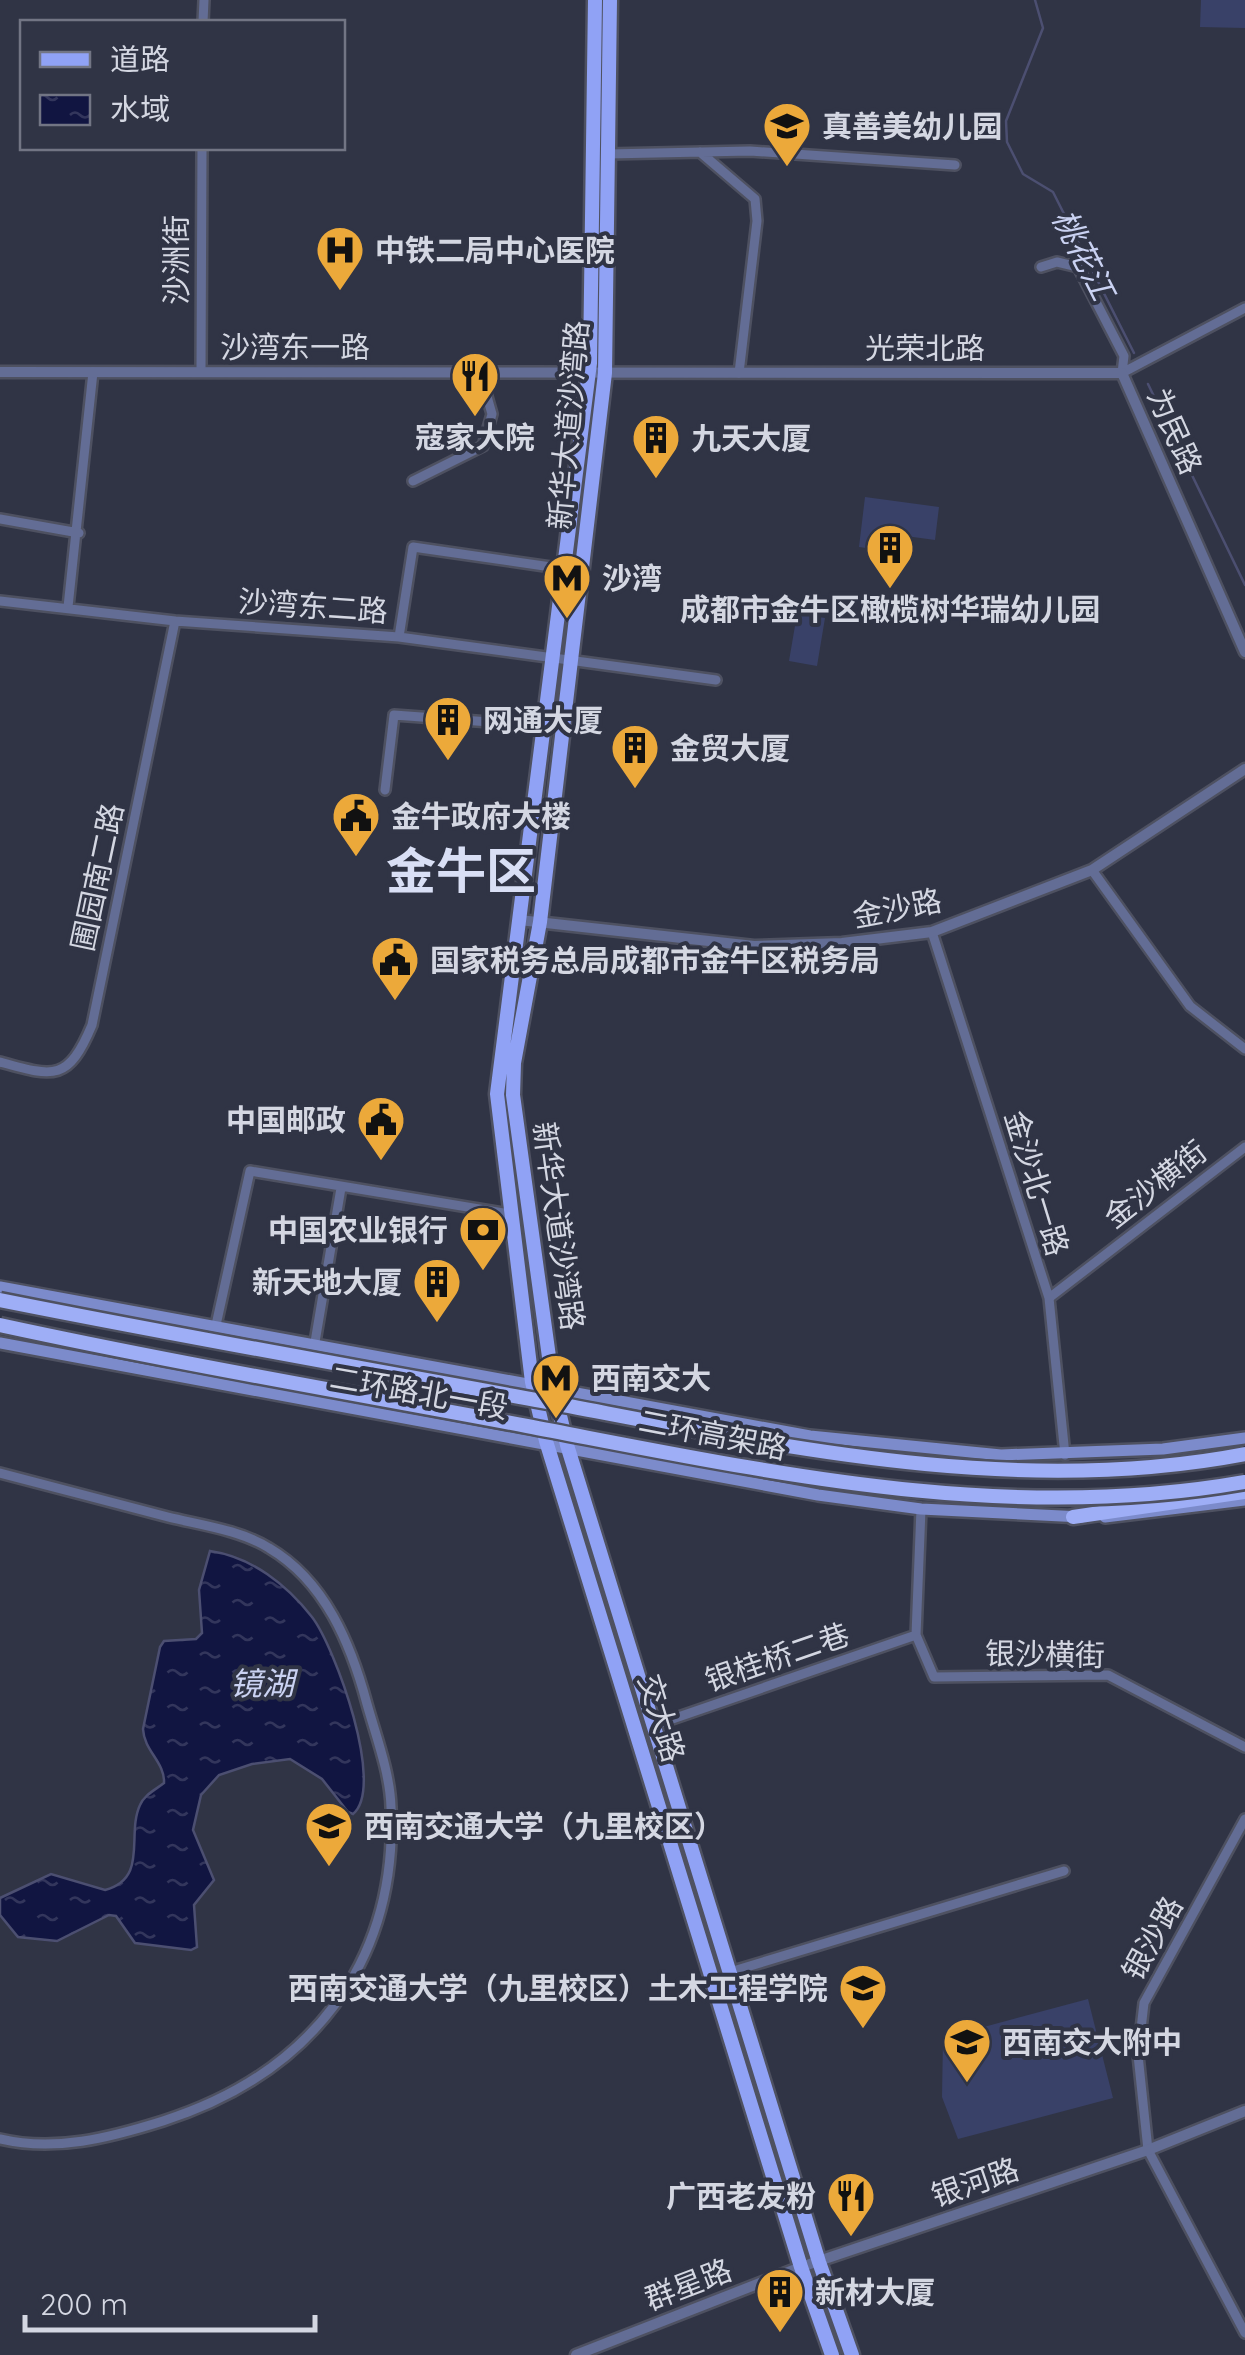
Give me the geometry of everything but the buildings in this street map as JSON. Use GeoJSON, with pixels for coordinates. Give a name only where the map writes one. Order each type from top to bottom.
{"type":"FeatureCollection","features":[{"type":"Feature","properties":{"kind":"highway","name":"二环高架路"},"geometry":{"type":"LineString","coordinates":[[0,1300],[804,1450],[975,1469],[1087,1471],[1200,1463],[1245,1454]]}},
{"type":"Feature","properties":{"kind":"highway","name":"二环高架路"},"geometry":{"type":"LineString","coordinates":[[0,1326],[794,1478],[972,1497],[1069,1498],[1144,1496],[1245,1482]]}},
{"type":"Feature","properties":{"kind":"highway"},"geometry":{"type":"LineString","coordinates":[[1073,1517],[1245,1492]]}},
{"type":"Feature","properties":{"kind":"main road","name":"新华大道沙湾路"},"geometry":{"type":"LineString","coordinates":[[532,1382],[497,1094],[589,372],[595,0]]}},
{"type":"Feature","properties":{"kind":"main road","name":"新华大道沙湾路"},"geometry":{"type":"LineString","coordinates":[[553,1386],[514,1095],[514,1063],[540,922],[606,372],[610,0]]}},
{"type":"Feature","properties":{"kind":"main road","name":"二环路北一段"},"geometry":{"type":"LineString","coordinates":[[0,1287],[810,1436],[1001,1455],[1163,1449],[1245,1438]]}},
{"type":"Feature","properties":{"kind":"main road","name":"二环路北一段"},"geometry":{"type":"LineString","coordinates":[[0,1343],[567,1445],[768,1487],[922,1509],[1122,1517],[1245,1500]]}},
{"type":"Feature","properties":{"kind":"main road","name":"交大路"},"geometry":{"type":"LineString","coordinates":[[532,1382],[546,1442],[801,2268],[832,2355]]}},
{"type":"Feature","properties":{"kind":"main road","name":"交大路"},"geometry":{"type":"LineString","coordinates":[[553,1386],[567,1445],[819,2262],[852,2355]]}},
{"type":"Feature","properties":{"kind":"street","name":"沙洲街"},"geometry":{"type":"LineString","coordinates":[[200,372],[202,150]]}},
{"type":"Feature","properties":{"kind":"street"},"geometry":{"type":"LineString","coordinates":[[608,154],[700,152],[955,165]]}},
{"type":"Feature","properties":{"kind":"street"},"geometry":{"type":"LineString","coordinates":[[700,152],[755,199],[757,221],[739,373]]}},
{"type":"Feature","properties":{"kind":"street","name":"为民路"},"geometry":{"type":"LineString","coordinates":[[1041,267],[1057,262],[1078,268],[1124,356],[1122,373],[1245,652]]}},
{"type":"Feature","properties":{"kind":"street","name":"光荣北路"},"geometry":{"type":"LineString","coordinates":[[589,372],[1122,373],[1245,308]]}},
{"type":"Feature","properties":{"kind":"street","name":"沙湾东一路"},"geometry":{"type":"LineString","coordinates":[[0,372],[589,372]]}},
{"type":"Feature","properties":{"kind":"street"},"geometry":{"type":"LineString","coordinates":[[68,607],[92,372]]}},
{"type":"Feature","properties":{"kind":"street"},"geometry":{"type":"LineString","coordinates":[[413,482],[482,446],[492,414],[480,372]]}},
{"type":"Feature","properties":{"kind":"street"},"geometry":{"type":"LineString","coordinates":[[0,520],[78,533]]}},
{"type":"Feature","properties":{"kind":"street"},"geometry":{"type":"LineString","coordinates":[[399,637],[412,547],[565,569]]}},
{"type":"Feature","properties":{"kind":"street","name":"沙湾东二路"},"geometry":{"type":"LineString","coordinates":[[0,601],[175,621],[399,637],[716,680]]}},
{"type":"Feature","properties":{"kind":"street","name":"圃园南二路"},"geometry":{"type":"LineString","coordinates":[[0,1062],[46,1075],[64,1070],[81,1052],[92,1025],[175,621]]}},
{"type":"Feature","properties":{"kind":"street"},"geometry":{"type":"LineString","coordinates":[[385,790],[394,714],[545,726]]}},
{"type":"Feature","properties":{"kind":"street","name":"金沙路"},"geometry":{"type":"LineString","coordinates":[[519,920],[754,946],[842,944],[932,932],[1092,870],[1245,769]]}},
{"type":"Feature","properties":{"kind":"street"},"geometry":{"type":"LineString","coordinates":[[1092,870],[1190,1006],[1245,1049]]}},
{"type":"Feature","properties":{"kind":"street","name":"金沙北一路"},"geometry":{"type":"LineString","coordinates":[[932,932],[1049,1298],[1065,1455]]}},
{"type":"Feature","properties":{"kind":"street","name":"金沙横街"},"geometry":{"type":"LineString","coordinates":[[1049,1298],[1245,1147]]}},
{"type":"Feature","properties":{"kind":"street"},"geometry":{"type":"LineString","coordinates":[[216,1324],[250,1171],[510,1214]]}},
{"type":"Feature","properties":{"kind":"street"},"geometry":{"type":"LineString","coordinates":[[315,1342],[340,1188]]}},
{"type":"Feature","properties":{"kind":"street"},"geometry":{"type":"LineString","coordinates":[[0,1473],[229,1532],[269,1548],[311,1583],[338,1623],[358,1668],[392,1802],[391,1870],[372,1942],[339,2002],[277,2066],[239,2090],[122,2134],[78,2143],[27,2145],[0,2139]]}},
{"type":"Feature","properties":{"kind":"street"},"geometry":{"type":"LineString","coordinates":[[916,1635],[922,1509]]}},
{"type":"Feature","properties":{"kind":"street","name":"银桂桥二巷"},"geometry":{"type":"LineString","coordinates":[[655,1726],[916,1635]]}},
{"type":"Feature","properties":{"kind":"street","name":"银沙横街"},"geometry":{"type":"LineString","coordinates":[[916,1635],[934,1678],[1108,1675],[1245,1747]]}},
{"type":"Feature","properties":{"kind":"street","name":"银沙路"},"geometry":{"type":"LineString","coordinates":[[1148,2150],[1138,2055],[1144,2004],[1245,1819]]}},
{"type":"Feature","properties":{"kind":"street"},"geometry":{"type":"LineString","coordinates":[[730,1972],[1064,1871]]}},
{"type":"Feature","properties":{"kind":"street","name":"银河路"},"geometry":{"type":"LineString","coordinates":[[819,2262],[1148,2150],[1245,2110]]}},
{"type":"Feature","properties":{"kind":"street"},"geometry":{"type":"LineString","coordinates":[[1148,2150],[1245,2333]]}},
{"type":"Feature","properties":{"kind":"street","name":"群星路"},"geometry":{"type":"LineString","coordinates":[[576,2355],[819,2262]]}},
{"type":"Feature","properties":{"kind":"shaded area"},"geometry":{"type":"Polygon","coordinates":[[[1201,0],[1245,0],[1245,28],[1200,27],[1201,0]]]}},
{"type":"Feature","properties":{"kind":"shaded area"},"geometry":{"type":"Polygon","coordinates":[[[865,497],[939,507],[935,540],[884,533],[881,550],[859,547],[865,497]]]}},
{"type":"Feature","properties":{"kind":"shaded area"},"geometry":{"type":"Polygon","coordinates":[[[797,614],[825,618],[817,666],[789,661],[797,614]]]}},
{"type":"Feature","properties":{"kind":"shaded area"},"geometry":{"type":"Polygon","coordinates":[[[1088,1999],[1113,2098],[958,2139],[942,2097],[943,2038],[1088,1999]]]}},
{"type":"Feature","properties":{"kind":"water","name":"镜湖"},"geometry":{"type":"Polygon","coordinates":[[[210,1551],[240,1559],[267,1574],[291,1594],[322,1633],[354,1717],[364,1776],[362,1799],[353,1814],[348,1812],[322,1779],[290,1759],[252,1764],[219,1775],[201,1795],[193,1830],[214,1880],[194,1905],[197,1947],[191,1950],[135,1943],[116,1916],[109,1915],[57,1941],[18,1937],[0,1915],[0,1898],[51,1874],[105,1890],[119,1884],[132,1866],[140,1805],[164,1783],[143,1729],[160,1647],[164,1641],[196,1639],[202,1633],[199,1590],[210,1551]]]}},
{"type":"Feature","properties":{"kind":"waterway","name":"桃花江"},"geometry":{"type":"LineString","coordinates":[[1035,0],[1043,28],[1006,121],[1007,142],[1023,174],[1053,192],[1134,353]]}},
{"type":"Feature","properties":{"kind":"waterway","name":"桃花江"},"geometry":{"type":"LineString","coordinates":[[1148,384],[1245,585]]}},
{"type":"Feature","properties":{"kind":"place","name":"真善美幼儿园"},"geometry":{"type":"Point","coordinates":[787,168]}},
{"type":"Feature","properties":{"kind":"place","name":"中铁二局中心医院"},"geometry":{"type":"Point","coordinates":[340,292]}},
{"type":"Feature","properties":{"kind":"place","name":"寇家大院"},"geometry":{"type":"Point","coordinates":[475,418]}},
{"type":"Feature","properties":{"kind":"place","name":"九天大厦"},"geometry":{"type":"Point","coordinates":[656,480]}},
{"type":"Feature","properties":{"kind":"place","name":"成都市金牛区橄榄树华瑞幼儿园"},"geometry":{"type":"Point","coordinates":[890,590]}},
{"type":"Feature","properties":{"kind":"place","name":"沙湾"},"geometry":{"type":"Point","coordinates":[567,620]}},
{"type":"Feature","properties":{"kind":"place","name":"网通大厦"},"geometry":{"type":"Point","coordinates":[448,762]}},
{"type":"Feature","properties":{"kind":"place","name":"金贸大厦"},"geometry":{"type":"Point","coordinates":[635,790]}},
{"type":"Feature","properties":{"kind":"place","name":"金牛政府大楼"},"geometry":{"type":"Point","coordinates":[356,858]}},
{"type":"Feature","properties":{"kind":"place","name":"国家税务总局成都市金牛区税务局"},"geometry":{"type":"Point","coordinates":[395,1002]}},
{"type":"Feature","properties":{"kind":"place","name":"中国邮政"},"geometry":{"type":"Point","coordinates":[381,1162]}},
{"type":"Feature","properties":{"kind":"place","name":"中国农业银行"},"geometry":{"type":"Point","coordinates":[483,1272]}},
{"type":"Feature","properties":{"kind":"place","name":"新天地大厦"},"geometry":{"type":"Point","coordinates":[437,1324]}},
{"type":"Feature","properties":{"kind":"place","name":"西南交大"},"geometry":{"type":"Point","coordinates":[556,1420]}},
{"type":"Feature","properties":{"kind":"place","name":"西南交通大学（九里校区）"},"geometry":{"type":"Point","coordinates":[329,1868]}},
{"type":"Feature","properties":{"kind":"place","name":"西南交通大学（九里校区）土木工程学院"},"geometry":{"type":"Point","coordinates":[863,2030]}},
{"type":"Feature","properties":{"kind":"place","name":"西南交大附中"},"geometry":{"type":"Point","coordinates":[967,2084]}},
{"type":"Feature","properties":{"kind":"place","name":"广西老友粉"},"geometry":{"type":"Point","coordinates":[851,2238]}},
{"type":"Feature","properties":{"kind":"place","name":"新材大厦"},"geometry":{"type":"Point","coordinates":[780,2334]}},
{"type":"Feature","properties":{"kind":"district","name":"金牛区"},"geometry":{"type":"Point","coordinates":[461,870]}}]}
